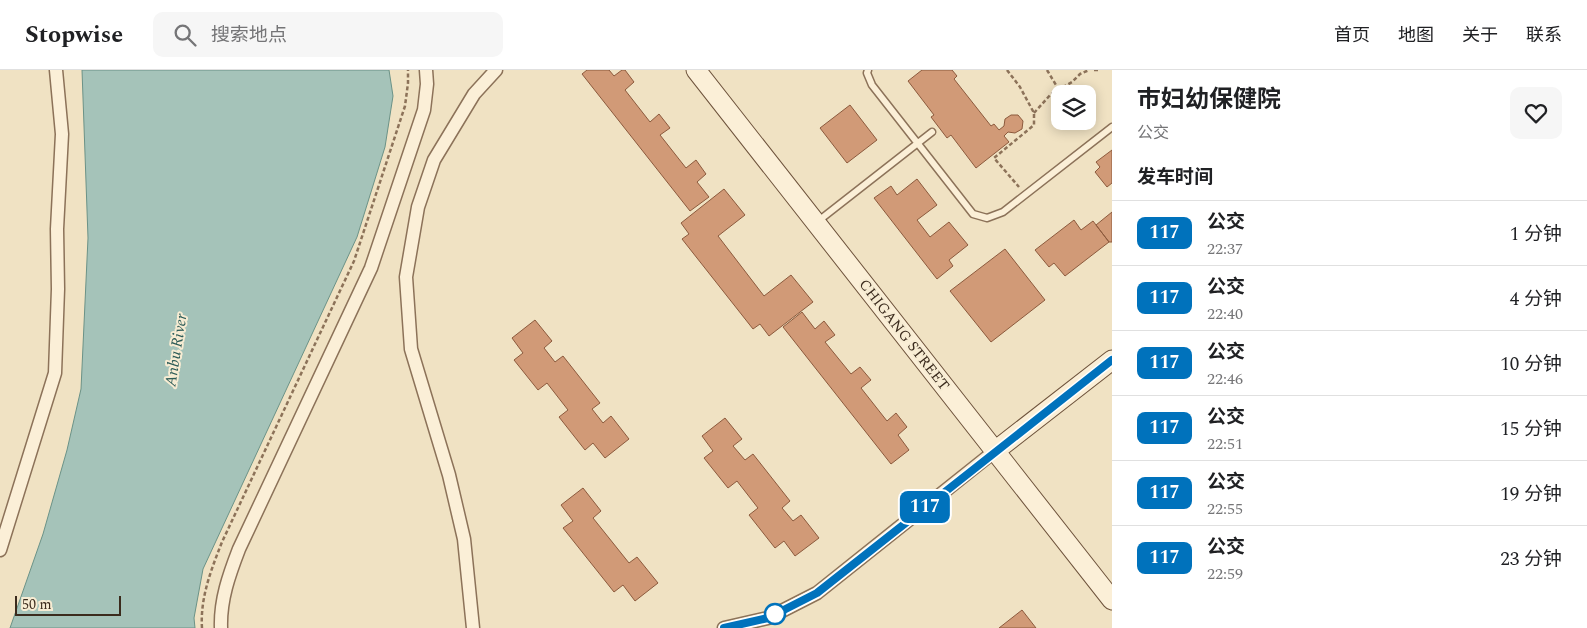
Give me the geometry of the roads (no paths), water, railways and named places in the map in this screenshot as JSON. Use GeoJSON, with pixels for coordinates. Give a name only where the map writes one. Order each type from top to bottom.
{"type":"FeatureCollection","features":[{"type":"Feature","properties":{"kind":"street"},"geometry":{"type":"LineString","coordinates":[[0,550],[55,373],[58,289],[57,229],[62,134],[56,70]]}},
{"type":"Feature","properties":{"kind":"street"},"geometry":{"type":"LineString","coordinates":[[221,628],[226,583],[239,549],[371,268],[424,110],[427,84],[426,70]]}},
{"type":"Feature","properties":{"kind":"street"},"geometry":{"type":"LineString","coordinates":[[477,628],[473,628],[464,539],[449,474],[411,349],[406,277],[418,207],[434,160],[474,94],[496,70]]}},
{"type":"Feature","properties":{"kind":"street","name":"CHIGANG STREET"},"geometry":{"type":"LineString","coordinates":[[696,70],[1112,600]]}},
{"type":"Feature","properties":{"kind":"street"},"geometry":{"type":"LineString","coordinates":[[724,628],[768,618],[817,593],[1112,360]]}},
{"type":"Feature","properties":{"kind":"lane"},"geometry":{"type":"LineString","coordinates":[[868,70],[867,73],[872,85],[973,214],[987,218],[1003,212],[1112,127]]}},
{"type":"Feature","properties":{"kind":"lane"},"geometry":{"type":"LineString","coordinates":[[816,223],[932,132]]}},
{"type":"Feature","properties":{"kind":"water","name":"Anbu River"},"geometry":{"type":"Polygon","coordinates":[[[82,70],[389,70],[393,96],[385,147],[357,237],[203,569],[194,618],[195,628],[10,628],[43,534],[67,450],[81,389],[88,238],[82,70]]]}}]}
